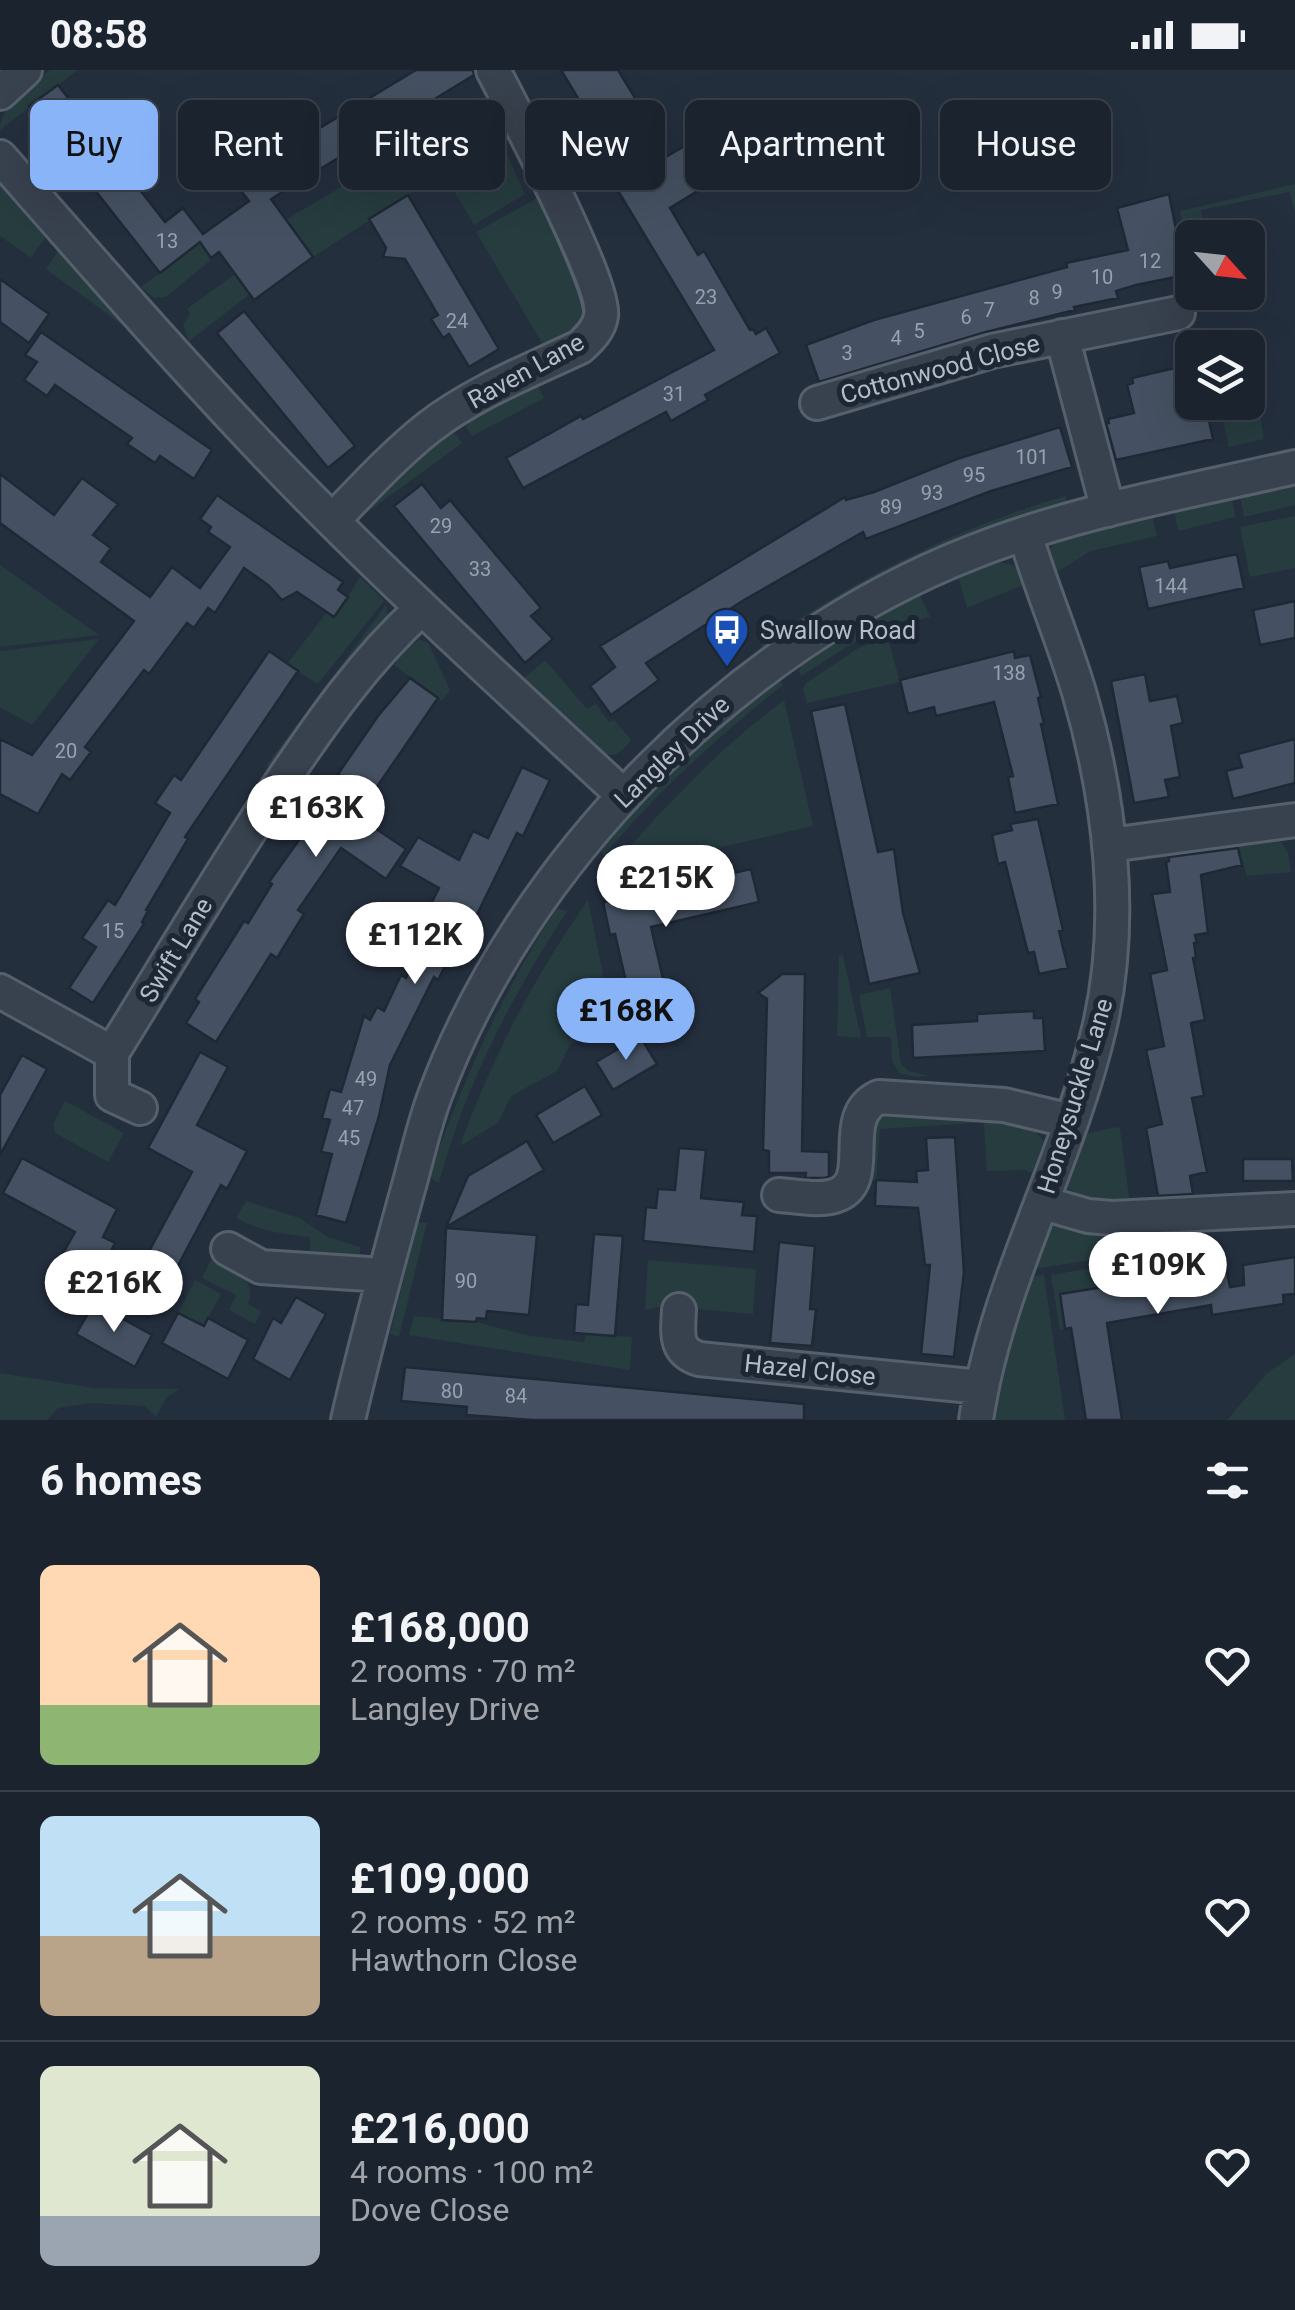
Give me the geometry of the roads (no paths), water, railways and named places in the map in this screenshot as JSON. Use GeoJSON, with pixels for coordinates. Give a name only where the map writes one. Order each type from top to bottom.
{"type":"FeatureCollection","features":[{"type":"Feature","properties":{"kind":"street"},"geometry":{"type":"LineString","coordinates":[[0,93],[25,70]]}},
{"type":"Feature","properties":{"kind":"street","name":"Raven Lane"},"geometry":{"type":"LineString","coordinates":[[332,520],[430,427],[465,404],[580,347],[594,334],[602,314],[600,295],[579,245],[493,70]]}},
{"type":"Feature","properties":{"kind":"street"},"geometry":{"type":"LineString","coordinates":[[0,158],[227,413],[421,609],[624,796]]}},
{"type":"Feature","properties":{"kind":"street","name":"Cottonwood Close"},"geometry":{"type":"LineString","coordinates":[[817,403],[929,368],[1178,313]]}},
{"type":"Feature","properties":{"kind":"street","name":"Cottonwood Close"},"geometry":{"type":"LineString","coordinates":[[1062,336],[1108,510]]}},
{"type":"Feature","properties":{"kind":"street","name":"Langley Drive"},"geometry":{"type":"LineString","coordinates":[[348,1420],[434,1098],[474,1011],[539,903],[570,858],[624,796],[717,706],[822,628],[925,572],[1025,534],[1108,510],[1295,468]]}},
{"type":"Feature","properties":{"kind":"street","name":"Honeysuckle Lane"},"geometry":{"type":"LineString","coordinates":[[976,1420],[981,1387],[1010,1290],[1071,1121],[1108,986],[1110,845],[1092,742],[1025,534]]}},
{"type":"Feature","properties":{"kind":"street","name":"Swift Lane"},"geometry":{"type":"LineString","coordinates":[[112,1053],[297,758],[353,679],[421,609]]}},
{"type":"Feature","properties":{"kind":"street"},"geometry":{"type":"LineString","coordinates":[[1110,845],[1295,820]]}},
{"type":"Feature","properties":{"kind":"street"},"geometry":{"type":"LineString","coordinates":[[0,991],[112,1053],[112,1094],[140,1108]]}},
{"type":"Feature","properties":{"kind":"street"},"geometry":{"type":"LineString","coordinates":[[779,1196],[831,1197],[848,1186],[856,1165],[857,1122],[862,1109],[879,1097],[1004,1106],[1071,1121]]}},
{"type":"Feature","properties":{"kind":"street"},"geometry":{"type":"LineString","coordinates":[[1043,1202],[1088,1216],[1112,1218],[1295,1209]]}},
{"type":"Feature","properties":{"kind":"street"},"geometry":{"type":"LineString","coordinates":[[228,1249],[261,1266],[384,1275]]}},
{"type":"Feature","properties":{"kind":"street","name":"Hazel Close"},"geometry":{"type":"LineString","coordinates":[[679,1310],[678,1343],[684,1352],[699,1359],[981,1387]]}},
{"type":"Feature","properties":{"kind":"place","name":"Swallow Road"},"geometry":{"type":"Point","coordinates":[727,668]}}]}
